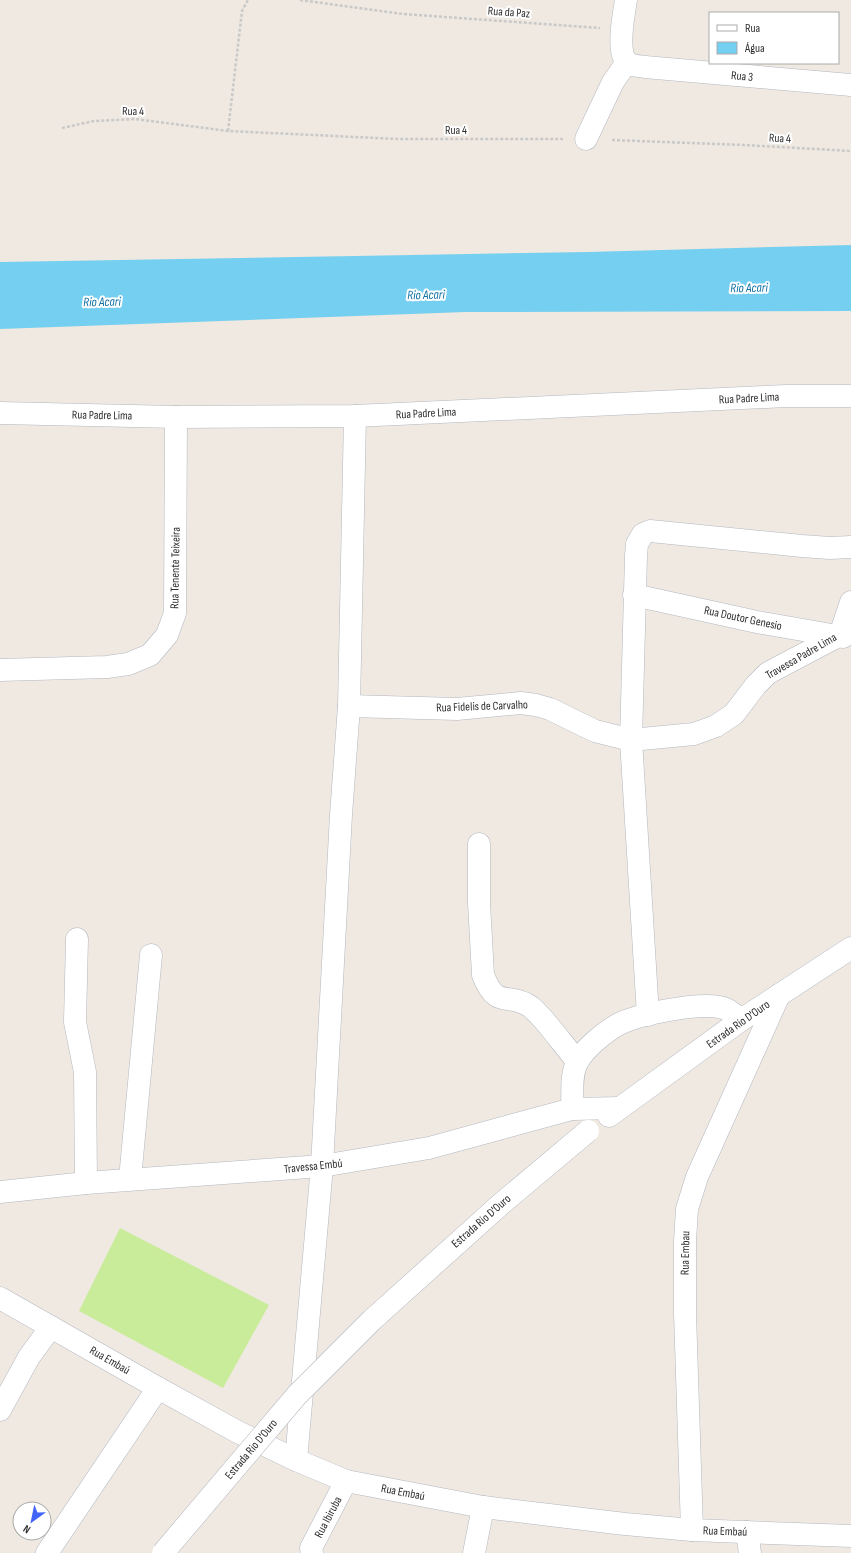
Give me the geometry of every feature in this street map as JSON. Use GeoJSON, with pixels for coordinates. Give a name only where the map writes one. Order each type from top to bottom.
{"type":"FeatureCollection","features":[{"type":"Feature","properties":{"kind":"street"},"geometry":{"type":"LineString","coordinates":[[586,139],[613,82],[624,46],[626,0]]}},
{"type":"Feature","properties":{"kind":"street","name":"Rua 3"},"geometry":{"type":"LineString","coordinates":[[624,46],[645,67],[851,85]]}},
{"type":"Feature","properties":{"kind":"street","name":"Rua Padre Lima"},"geometry":{"type":"LineString","coordinates":[[0,413],[176,417],[355,416],[786,396],[851,396]]}},
{"type":"Feature","properties":{"kind":"street"},"geometry":{"type":"LineString","coordinates":[[296,1460],[322,1166],[341,816],[349,706],[355,416]]}},
{"type":"Feature","properties":{"kind":"street","name":"Rua Tenente Teixeira"},"geometry":{"type":"LineString","coordinates":[[0,670],[107,667],[128,664],[150,655],[167,635],[175,613],[176,417]]}},
{"type":"Feature","properties":{"kind":"street"},"geometry":{"type":"LineString","coordinates":[[648,1015],[631,740],[634,595],[638,544],[643,534],[650,531],[802,546],[830,548],[851,547]]}},
{"type":"Feature","properties":{"kind":"street","name":"Rua Doutor Genesio"},"geometry":{"type":"LineString","coordinates":[[634,595],[757,622],[845,639]]}},
{"type":"Feature","properties":{"kind":"street","name":"Travessa Padre Lima"},"geometry":{"type":"LineString","coordinates":[[631,740],[694,734],[716,726],[734,714],[756,685],[768,673],[845,639],[851,602]]}},
{"type":"Feature","properties":{"kind":"street","name":"Rua Fidelis de Carvalho"},"geometry":{"type":"LineString","coordinates":[[349,706],[457,709],[536,704],[595,730],[631,740]]}},
{"type":"Feature","properties":{"kind":"street"},"geometry":{"type":"LineString","coordinates":[[479,844],[479,903],[483,975],[486,983],[496,996],[504,1000],[519,1001],[531,1007],[578,1061]]}},
{"type":"Feature","properties":{"kind":"street"},"geometry":{"type":"LineString","coordinates":[[77,939],[75,1022],[84,1072],[86,1183]]}},
{"type":"Feature","properties":{"kind":"street","name":"Estrada Rio D'Ouro"},"geometry":{"type":"LineString","coordinates":[[163,1553],[297,1395],[372,1320],[495,1209],[588,1131],[741,1020],[851,948]]}},
{"type":"Feature","properties":{"kind":"street"},"geometry":{"type":"LineString","coordinates":[[130,1179],[151,955]]}},
{"type":"Feature","properties":{"kind":"street","name":"Rua Embau"},"geometry":{"type":"LineString","coordinates":[[692,1530],[685,1313],[685,1241],[687,1209],[697,1177],[779,995]]}},
{"type":"Feature","properties":{"kind":"street"},"geometry":{"type":"LineString","coordinates":[[572,1109],[574,1075],[578,1061],[585,1051],[603,1035],[619,1024],[648,1015],[693,1006],[716,1006],[727,1009],[741,1020]]}},
{"type":"Feature","properties":{"kind":"street","name":"Travessa Embú"},"geometry":{"type":"LineString","coordinates":[[0,1192],[130,1179],[322,1166],[429,1148],[572,1109],[620,1108]]}},
{"type":"Feature","properties":{"kind":"street","name":"Rua Embaú"},"geometry":{"type":"LineString","coordinates":[[0,1298],[236,1431],[296,1460],[346,1481],[483,1507],[625,1524],[692,1530],[851,1536]]}},
{"type":"Feature","properties":{"kind":"street"},"geometry":{"type":"LineString","coordinates":[[0,1410],[29,1357],[51,1327]]}},
{"type":"Feature","properties":{"kind":"street"},"geometry":{"type":"LineString","coordinates":[[47,1553],[158,1388]]}},
{"type":"Feature","properties":{"kind":"street","name":"Rua Ibiruba"},"geometry":{"type":"LineString","coordinates":[[310,1551],[346,1481]]}},
{"type":"Feature","properties":{"kind":"street"},"geometry":{"type":"LineString","coordinates":[[474,1553],[483,1507]]}},
{"type":"Feature","properties":{"kind":"street"},"geometry":{"type":"LineString","coordinates":[[746,1532],[750,1553]]}},
{"type":"Feature","properties":{"kind":"path"},"geometry":{"type":"LineString","coordinates":[[228,131],[242,11],[248,0]]}},
{"type":"Feature","properties":{"kind":"path","name":"Rua da Paz"},"geometry":{"type":"LineString","coordinates":[[300,0],[624,46]]}},
{"type":"Feature","properties":{"kind":"path","name":"Rua 4"},"geometry":{"type":"LineString","coordinates":[[62,128],[94,121],[135,119],[228,131],[398,139],[586,139],[851,151]]}},
{"type":"Feature","properties":{"kind":"green space"},"geometry":{"type":"Polygon","coordinates":[[[120,1228],[269,1305],[223,1388],[79,1311],[120,1228]]]}},
{"type":"Feature","properties":{"kind":"water","name":"Rio Acari"},"geometry":{"type":"Polygon","coordinates":[[[851,245],[851,311],[465,312],[0,329],[0,262],[588,252],[851,245]]]}}]}
